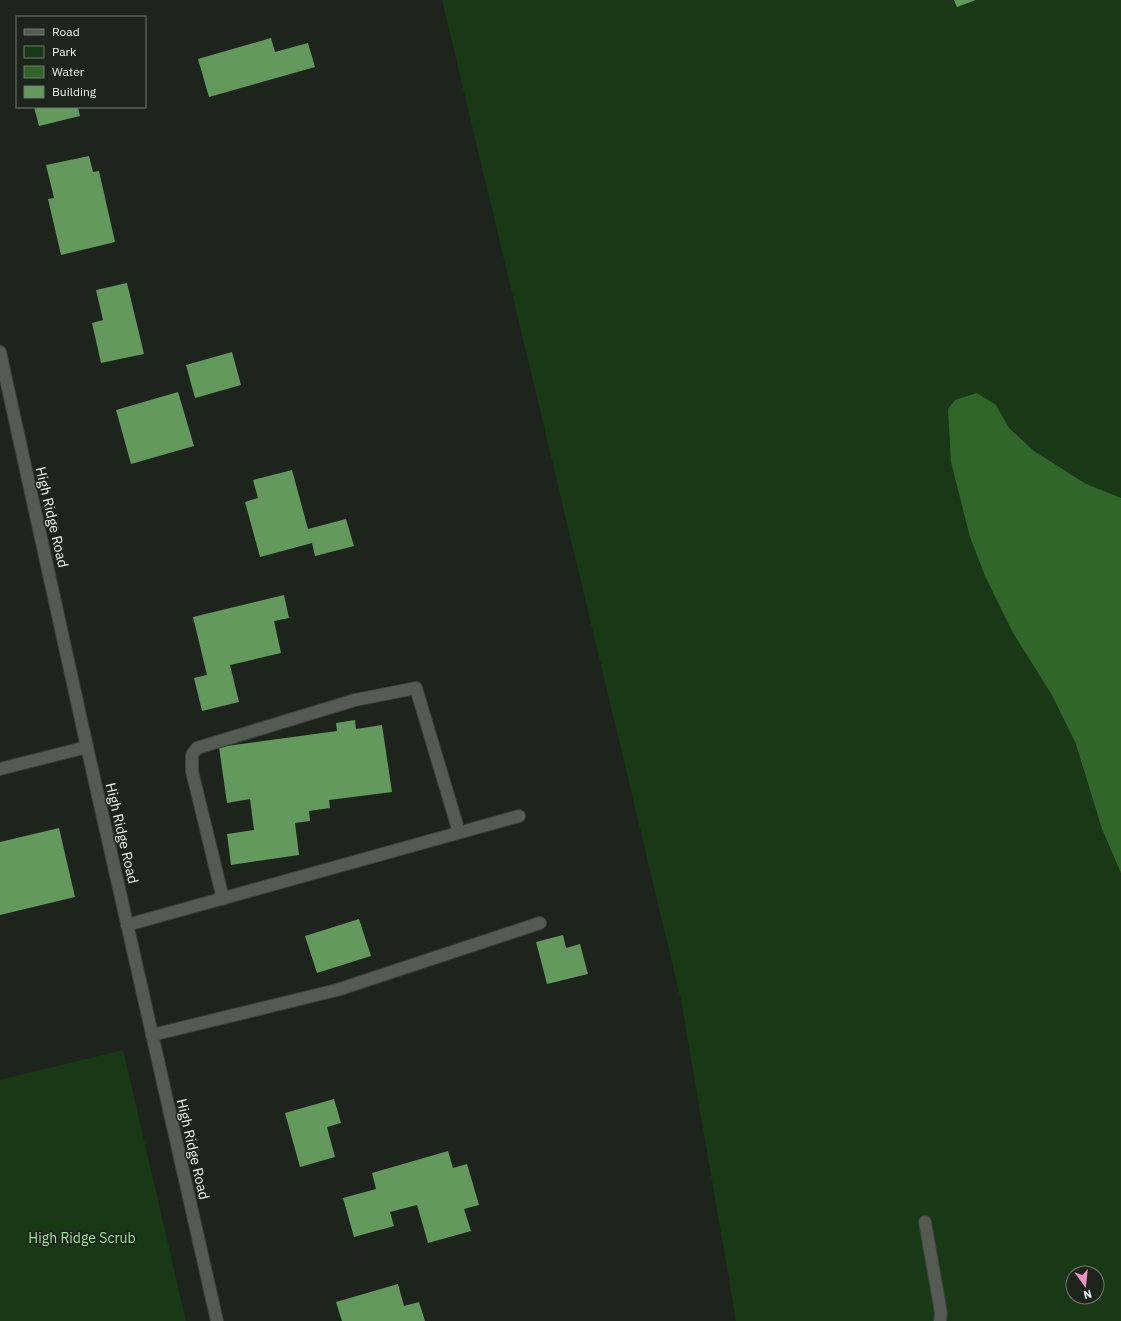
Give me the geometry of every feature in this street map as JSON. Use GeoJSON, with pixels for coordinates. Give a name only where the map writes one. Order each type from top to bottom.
{"type":"FeatureCollection","features":[{"type":"Feature","properties":{"kind":"street","name":"High Ridge Road"},"geometry":{"type":"LineString","coordinates":[[0,352],[127,925],[217,1321]]}},
{"type":"Feature","properties":{"kind":"street"},"geometry":{"type":"LineString","coordinates":[[222,899],[192,771],[192,756],[197,748],[355,700],[416,688],[459,832]]}},
{"type":"Feature","properties":{"kind":"street"},"geometry":{"type":"LineString","coordinates":[[0,769],[87,746]]}},
{"type":"Feature","properties":{"kind":"street"},"geometry":{"type":"LineString","coordinates":[[127,925],[519,816]]}},
{"type":"Feature","properties":{"kind":"street"},"geometry":{"type":"LineString","coordinates":[[152,1035],[337,990],[540,923]]}},
{"type":"Feature","properties":{"kind":"street"},"geometry":{"type":"LineString","coordinates":[[925,1222],[941,1313],[940,1321]]}},
{"type":"Feature","properties":{"kind":"green space"},"geometry":{"type":"Polygon","coordinates":[[[442,0],[1121,0],[1121,1321],[736,1321],[681,1000],[442,0]]]}},
{"type":"Feature","properties":{"kind":"green space","name":"High Ridge Scrub"},"geometry":{"type":"Polygon","coordinates":[[[123,1050],[186,1321],[0,1321],[0,1080],[123,1050]]]}},
{"type":"Feature","properties":{"kind":"water"},"geometry":{"type":"Polygon","coordinates":[[[977,393],[996,405],[1009,428],[1034,451],[1086,484],[1121,498],[1121,873],[1102,829],[1076,744],[1052,695],[1013,633],[985,576],[970,537],[951,462],[948,409],[955,400],[977,393]]]}},
{"type":"Feature","properties":{"kind":"building"},"geometry":{"type":"Polygon","coordinates":[[[954,0],[976,0],[957,7],[954,0]]]}},
{"type":"Feature","properties":{"kind":"building"},"geometry":{"type":"Polygon","coordinates":[[[271,38],[275,52],[308,43],[315,67],[209,97],[198,59],[271,38]]]}},
{"type":"Feature","properties":{"kind":"building"},"geometry":{"type":"Polygon","coordinates":[[[34,108],[78,108],[80,116],[39,126],[34,108]]]}},
{"type":"Feature","properties":{"kind":"building"},"geometry":{"type":"Polygon","coordinates":[[[89,156],[93,172],[99,171],[115,242],[61,255],[48,199],[54,198],[46,165],[89,156]]]}},
{"type":"Feature","properties":{"kind":"building"},"geometry":{"type":"Polygon","coordinates":[[[127,283],[144,354],[101,363],[92,323],[103,320],[96,290],[127,283]]]}},
{"type":"Feature","properties":{"kind":"building"},"geometry":{"type":"Polygon","coordinates":[[[232,352],[241,385],[195,398],[186,365],[232,352]]]}},
{"type":"Feature","properties":{"kind":"building"},"geometry":{"type":"Polygon","coordinates":[[[178,392],[194,446],[131,464],[116,410],[178,392]]]}},
{"type":"Feature","properties":{"kind":"building"},"geometry":{"type":"Polygon","coordinates":[[[292,470],[308,529],[346,519],[354,546],[315,556],[312,543],[260,557],[245,502],[258,498],[253,480],[292,470]]]}},
{"type":"Feature","properties":{"kind":"building"},"geometry":{"type":"Polygon","coordinates":[[[284,595],[289,618],[274,621],[281,653],[230,665],[239,702],[202,711],[194,678],[207,675],[193,617],[284,595]]]}},
{"type":"Feature","properties":{"kind":"building"},"geometry":{"type":"Polygon","coordinates":[[[355,720],[356,729],[382,725],[392,792],[329,800],[330,808],[309,811],[310,821],[295,823],[299,855],[231,865],[227,834],[254,830],[250,799],[227,803],[219,747],[337,731],[336,723],[355,720]]]}},
{"type":"Feature","properties":{"kind":"building"},"geometry":{"type":"Polygon","coordinates":[[[59,828],[75,897],[0,915],[0,842],[59,828]]]}},
{"type":"Feature","properties":{"kind":"building"},"geometry":{"type":"Polygon","coordinates":[[[359,919],[371,956],[317,973],[305,936],[359,919]]]}},
{"type":"Feature","properties":{"kind":"building"},"geometry":{"type":"Polygon","coordinates":[[[563,935],[566,948],[580,944],[588,974],[547,984],[536,942],[563,935]]]}},
{"type":"Feature","properties":{"kind":"building"},"geometry":{"type":"Polygon","coordinates":[[[334,1099],[341,1123],[327,1127],[335,1157],[300,1167],[285,1113],[334,1099]]]}},
{"type":"Feature","properties":{"kind":"building"},"geometry":{"type":"Polygon","coordinates":[[[448,1151],[453,1168],[467,1164],[479,1205],[464,1209],[471,1231],[428,1243],[417,1205],[390,1212],[394,1226],[354,1237],[343,1198],[376,1189],[372,1173],[448,1151]]]}},
{"type":"Feature","properties":{"kind":"building"},"geometry":{"type":"Polygon","coordinates":[[[398,1284],[404,1306],[419,1302],[425,1321],[342,1321],[336,1302],[398,1284]]]}}]}
